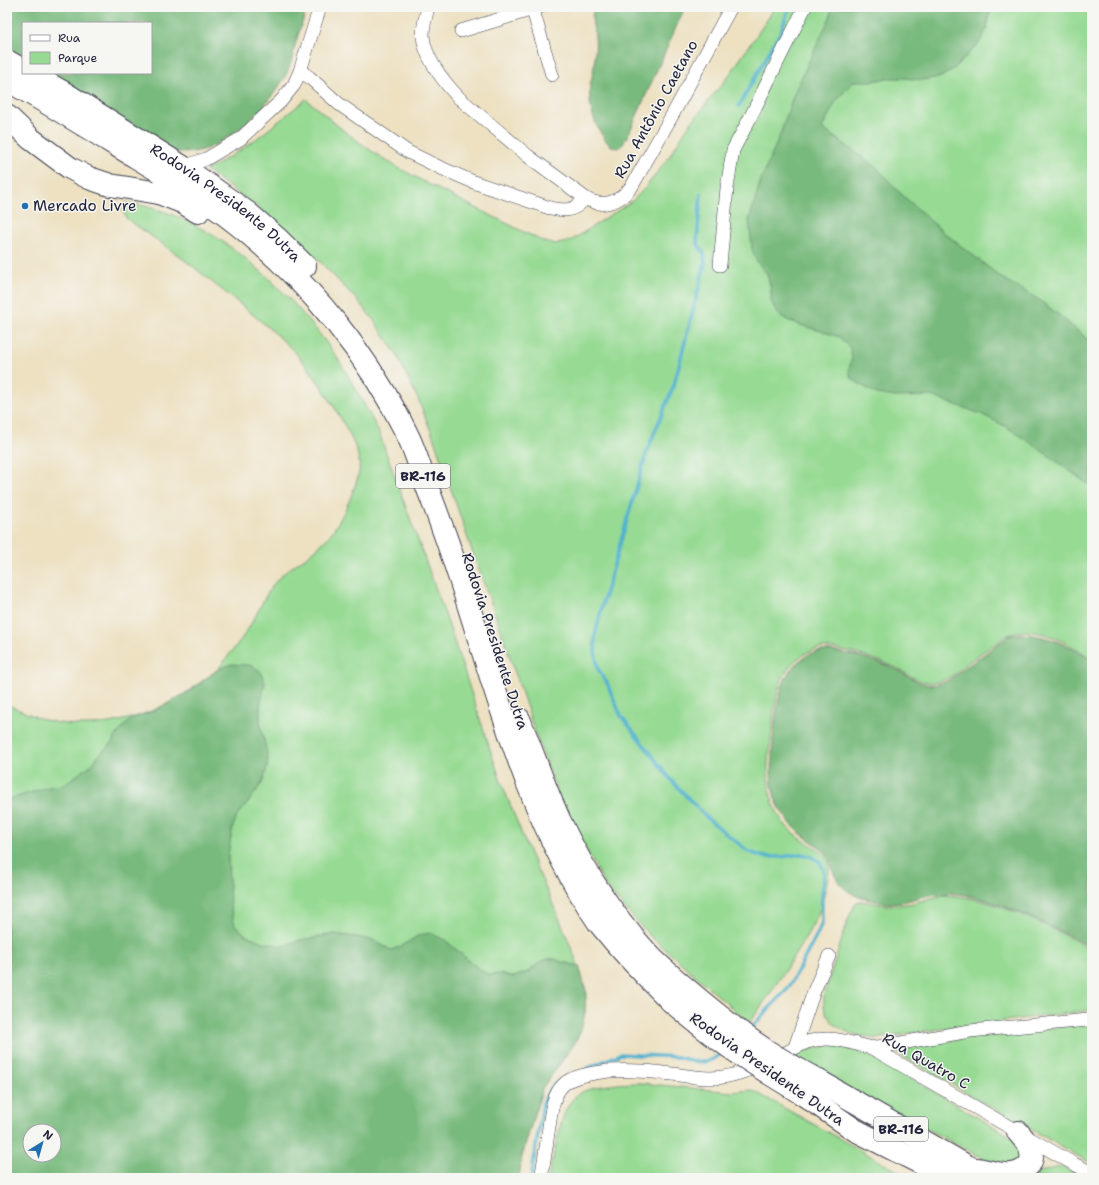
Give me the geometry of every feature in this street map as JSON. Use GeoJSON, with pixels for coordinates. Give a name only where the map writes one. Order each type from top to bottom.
{"type":"FeatureCollection","features":[{"type":"Feature","properties":{"kind":"highway"},"geometry":{"type":"LineString","coordinates":[[7,61],[22,69]]}},
{"type":"Feature","properties":{"kind":"highway","name":"Rodovia Presidente Dutra"},"geometry":{"type":"LineString","coordinates":[[31,74],[183,167],[248,213],[300,260],[364,334],[407,403],[428,446],[473,575],[510,694],[552,802],[577,854],[620,920],[678,994]]}},
{"type":"Feature","properties":{"kind":"highway","name":"Rodovia Presidente Dutra"},"geometry":{"type":"LineString","coordinates":[[7,80],[36,96],[222,212],[246,231],[280,262],[330,316],[353,344],[376,378],[409,437],[451,552],[520,765],[545,826],[568,872],[600,925],[632,961],[678,994],[719,1017],[765,1050],[806,1085],[958,1172],[992,1178]]}},
{"type":"Feature","properties":{"kind":"highway"},"geometry":{"type":"LineString","coordinates":[[7,116],[31,139],[70,168],[89,178],[110,185],[159,193],[182,202],[218,225],[252,251],[282,277],[324,325],[368,385],[414,475],[435,508]]}},
{"type":"Feature","properties":{"kind":"highway"},"geometry":{"type":"LineString","coordinates":[[958,1172],[1013,1174],[1024,1170],[1032,1157],[1031,1150],[1018,1132]]}},
{"type":"Feature","properties":{"kind":"street"},"geometry":{"type":"LineString","coordinates":[[183,167],[206,159],[240,139],[281,101],[294,85],[300,71],[320,7]]}},
{"type":"Feature","properties":{"kind":"street","name":"Rua Antônio Caetano"},"geometry":{"type":"LineString","coordinates":[[428,7],[423,30],[425,46],[434,67],[452,90],[528,156],[584,198],[596,204],[604,204],[625,194],[632,186],[731,7]]}},
{"type":"Feature","properties":{"kind":"street"},"geometry":{"type":"LineString","coordinates":[[720,265],[727,188],[733,150],[805,7]]}},
{"type":"Feature","properties":{"kind":"street"},"geometry":{"type":"LineString","coordinates":[[461,31],[535,8],[552,75]]}},
{"type":"Feature","properties":{"kind":"street"},"geometry":{"type":"LineString","coordinates":[[300,71],[309,77],[339,104],[388,139],[408,152],[441,168],[476,183],[556,209],[571,209],[577,207],[584,198]]}},
{"type":"Feature","properties":{"kind":"street"},"geometry":{"type":"LineString","coordinates":[[795,1047],[814,991],[829,956]]}},
{"type":"Feature","properties":{"kind":"street"},"geometry":{"type":"LineString","coordinates":[[872,1048],[970,1031],[1088,1020]]}},
{"type":"Feature","properties":{"kind":"street","name":"Rua Quatro C"},"geometry":{"type":"LineString","coordinates":[[541,1178],[551,1114],[556,1096],[564,1083],[570,1079],[580,1076],[622,1070],[669,1073],[702,1078],[724,1077],[754,1067],[807,1042],[826,1038],[841,1040],[872,1048],[1092,1173]]}},
{"type":"Feature","properties":{"kind":"green space"},"geometry":{"type":"Polygon","coordinates":[[[7,7],[308,7],[298,35],[291,63],[283,80],[274,93],[251,119],[238,130],[211,147],[192,152],[174,152],[51,74],[152,74],[152,22],[22,22],[22,56],[7,47],[7,7]]]}},
{"type":"Feature","properties":{"kind":"green space"},"geometry":{"type":"Polygon","coordinates":[[[595,7],[685,7],[630,131],[619,148],[612,146],[605,140],[594,120],[592,113],[590,86],[594,64],[595,37],[592,14],[595,7]]]}},
{"type":"Feature","properties":{"kind":"green space"},"geometry":{"type":"Polygon","coordinates":[[[774,7],[1092,7],[1092,659],[1074,647],[1052,637],[1041,633],[1019,632],[1006,636],[951,676],[938,682],[925,682],[913,678],[884,663],[856,654],[828,648],[808,652],[790,666],[781,682],[774,712],[768,762],[768,780],[770,791],[775,807],[786,826],[797,836],[822,852],[828,860],[829,874],[821,906],[813,924],[766,999],[749,1023],[648,934],[606,887],[560,799],[540,747],[434,439],[418,399],[397,355],[373,319],[356,299],[301,242],[263,211],[206,170],[233,155],[306,99],[344,131],[370,150],[395,166],[434,187],[544,242],[558,244],[572,240],[632,201],[645,188],[667,160],[687,128],[730,74],[769,17],[774,7]]]}},
{"type":"Feature","properties":{"kind":"green space"},"geometry":{"type":"Polygon","coordinates":[[[832,7],[991,7],[987,29],[979,43],[955,68],[941,77],[921,80],[887,78],[874,81],[854,81],[836,101],[822,128],[877,168],[898,191],[942,231],[1002,278],[1038,299],[1092,343],[1092,487],[1028,441],[1005,426],[981,414],[931,396],[895,397],[877,394],[851,378],[849,369],[852,358],[850,348],[839,337],[787,320],[777,313],[771,301],[771,289],[767,274],[756,260],[752,249],[749,220],[761,180],[780,135],[794,93],[830,17],[832,7]]]}},
{"type":"Feature","properties":{"kind":"green space"},"geometry":{"type":"Polygon","coordinates":[[[127,203],[159,210],[189,222],[219,239],[247,260],[298,308],[319,333],[338,359],[370,414],[379,433],[446,617],[500,779],[525,842],[563,927],[581,973],[586,991],[585,1012],[581,1030],[574,1044],[543,1087],[521,1160],[519,1178],[7,1178],[7,704],[45,720],[65,724],[86,725],[128,719],[166,704],[184,694],[218,669],[247,631],[267,594],[278,579],[286,571],[321,545],[331,533],[340,520],[351,497],[359,470],[358,455],[349,434],[327,395],[299,357],[278,336],[240,304],[191,265],[127,219],[122,210],[123,204],[127,203]]]}},
{"type":"Feature","properties":{"kind":"green space"},"geometry":{"type":"Polygon","coordinates":[[[1018,634],[1038,636],[1057,641],[1092,660],[1092,947],[1016,911],[985,900],[963,895],[952,893],[936,894],[902,902],[886,903],[865,899],[854,895],[837,880],[825,852],[800,833],[782,812],[773,792],[771,770],[775,721],[779,697],[783,685],[794,666],[808,655],[821,651],[846,653],[887,665],[919,682],[932,685],[947,681],[1009,636],[1018,634]]]}},
{"type":"Feature","properties":{"kind":"green space"},"geometry":{"type":"Polygon","coordinates":[[[231,664],[253,666],[261,672],[265,683],[260,707],[260,722],[268,758],[267,769],[262,783],[238,814],[233,826],[228,855],[230,905],[235,925],[246,935],[263,942],[282,946],[300,940],[334,934],[373,940],[391,950],[402,946],[419,935],[430,933],[445,940],[479,969],[490,975],[500,974],[513,977],[528,972],[540,962],[548,959],[555,959],[579,966],[586,991],[585,1012],[581,1030],[574,1044],[543,1087],[521,1160],[519,1178],[7,1178],[7,800],[48,787],[65,784],[92,764],[111,744],[118,733],[132,718],[149,713],[191,690],[217,670],[231,664]]]}},
{"type":"Feature","properties":{"kind":"green space"},"geometry":{"type":"Polygon","coordinates":[[[943,895],[963,897],[1001,907],[1039,922],[1092,949],[1092,1010],[925,1031],[875,1039],[853,1034],[841,1029],[833,1023],[827,1015],[824,1007],[824,995],[849,917],[857,902],[861,901],[885,905],[899,905],[943,895]]]}},
{"type":"Feature","properties":{"kind":"green space"},"geometry":{"type":"Polygon","coordinates":[[[1092,1023],[1092,1164],[893,1051],[965,1038],[1092,1023]]]}},
{"type":"Feature","properties":{"kind":"green space"},"geometry":{"type":"Polygon","coordinates":[[[829,1045],[857,1051],[883,1062],[1015,1139],[1021,1149],[1017,1158],[1012,1164],[999,1166],[789,1059],[807,1050],[829,1045]]]}},
{"type":"Feature","properties":{"kind":"green space"},"geometry":{"type":"Polygon","coordinates":[[[640,1083],[732,1092],[752,1090],[910,1178],[548,1178],[564,1113],[571,1101],[582,1092],[589,1089],[616,1084],[640,1083]]]}},
{"type":"Feature","properties":{"kind":"green space"},"geometry":{"type":"Polygon","coordinates":[[[1064,1167],[1087,1178],[1022,1177],[1055,1168],[1064,1167]]]}},
{"type":"Feature","properties":{"kind":"waterway"},"geometry":{"type":"LineString","coordinates":[[739,106],[781,31],[789,7]]}},
{"type":"Feature","properties":{"kind":"waterway"},"geometry":{"type":"LineString","coordinates":[[701,194],[697,242],[704,254],[705,263],[674,385],[647,451],[602,606],[595,636],[595,652],[598,669],[607,683],[621,716],[672,781],[708,819],[749,852],[765,857],[781,857],[801,854],[810,856],[819,861],[824,870],[822,922],[818,933],[789,987],[749,1030]]}},
{"type":"Feature","properties":{"kind":"waterway"},"geometry":{"type":"LineString","coordinates":[[586,1069],[620,1054],[678,1057],[692,1061],[706,1062],[723,1052]]}},
{"type":"Feature","properties":{"kind":"waterway"},"geometry":{"type":"LineString","coordinates":[[531,1178],[543,1103],[551,1088],[560,1081]]}},
{"type":"Feature","properties":{"kind":"place","name":"Mercado Livre"},"geometry":{"type":"Point","coordinates":[25,206]}}]}
